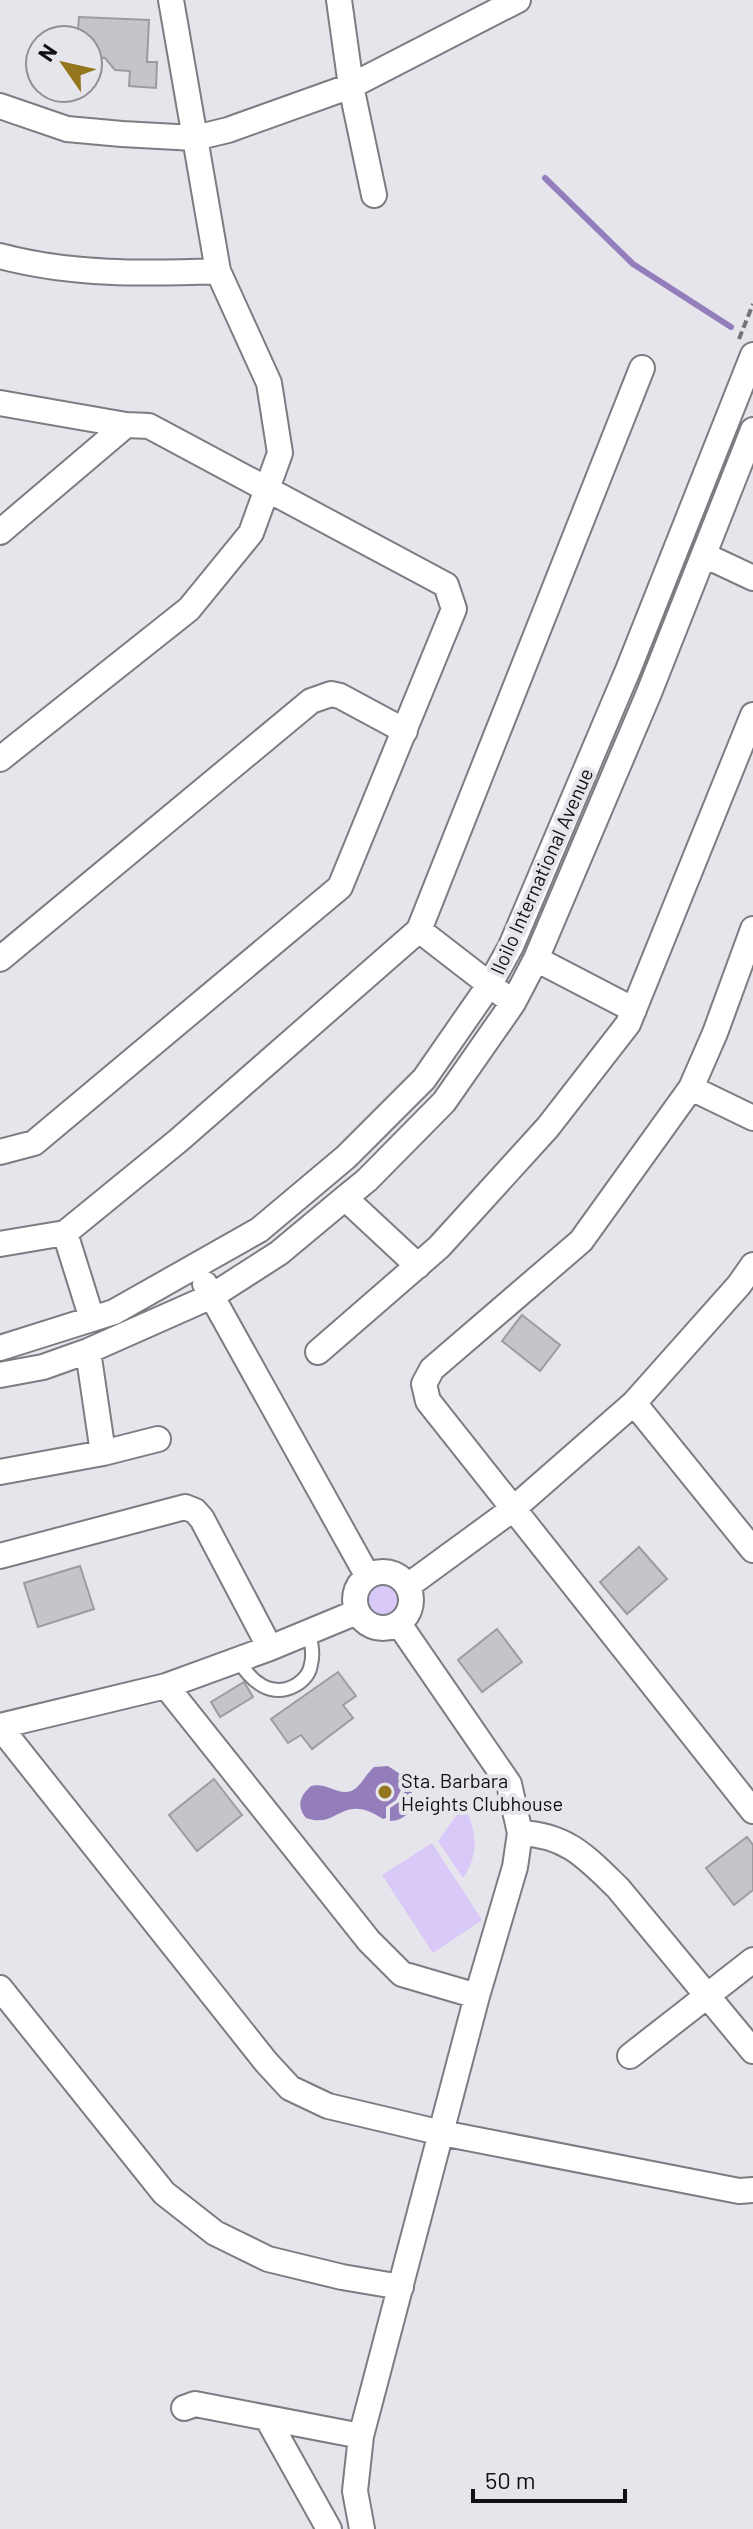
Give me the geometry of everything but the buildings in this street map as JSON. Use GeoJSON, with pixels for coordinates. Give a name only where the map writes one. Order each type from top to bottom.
{"type":"FeatureCollection","features":[{"type":"Feature","properties":{"kind":"street"},"geometry":{"type":"LineString","coordinates":[[0,759],[189,609],[251,533],[280,453],[269,383],[218,271],[171,0]]}},
{"type":"Feature","properties":{"kind":"street"},"geometry":{"type":"LineString","coordinates":[[339,0],[351,86],[374,195]]}},
{"type":"Feature","properties":{"kind":"street"},"geometry":{"type":"LineString","coordinates":[[0,106],[67,129],[195,138],[228,130],[351,86],[491,7],[518,0]]}},
{"type":"Feature","properties":{"kind":"street"},"geometry":{"type":"LineString","coordinates":[[0,256],[75,270],[152,274],[218,271]]}},
{"type":"Feature","properties":{"kind":"street","name":"Iloilo International Avenue"},"geometry":{"type":"LineString","coordinates":[[0,1348],[114,1312],[259,1230],[346,1157],[424,1079],[490,984],[511,946],[558,840],[753,355]]}},
{"type":"Feature","properties":{"kind":"street"},"geometry":{"type":"LineString","coordinates":[[0,1244],[65,1233],[179,1140],[419,930],[642,368]]}},
{"type":"Feature","properties":{"kind":"street"},"geometry":{"type":"LineString","coordinates":[[0,403],[126,425],[149,426],[446,585],[454,609],[340,887],[34,1143],[0,1152]]}},
{"type":"Feature","properties":{"kind":"street"},"geometry":{"type":"LineString","coordinates":[[0,532],[126,425]]}},
{"type":"Feature","properties":{"kind":"street","name":"Iloilo International Avenue"},"geometry":{"type":"LineString","coordinates":[[0,1375],[43,1367],[88,1351],[212,1296],[279,1253],[367,1180],[444,1102],[513,1003],[536,959],[590,835],[753,430]]}},
{"type":"Feature","properties":{"kind":"street"},"geometry":{"type":"LineString","coordinates":[[704,555],[753,578]]}},
{"type":"Feature","properties":{"kind":"street"},"geometry":{"type":"LineString","coordinates":[[0,959],[311,701],[331,694],[340,696],[405,731]]}},
{"type":"Feature","properties":{"kind":"street"},"geometry":{"type":"LineString","coordinates":[[318,1352],[439,1247],[548,1127],[628,1024],[753,715]]}},
{"type":"Feature","properties":{"kind":"street"},"geometry":{"type":"LineString","coordinates":[[753,929],[691,1088],[581,1241],[432,1369],[424,1384],[428,1401],[753,1811]]}},
{"type":"Feature","properties":{"kind":"street"},"geometry":{"type":"LineString","coordinates":[[419,930],[513,1003]]}},
{"type":"Feature","properties":{"kind":"street"},"geometry":{"type":"LineString","coordinates":[[536,959],[634,1010]]}},
{"type":"Feature","properties":{"kind":"street"},"geometry":{"type":"LineString","coordinates":[[691,1088],[753,1118]]}},
{"type":"Feature","properties":{"kind":"street"},"geometry":{"type":"LineString","coordinates":[[345,1198],[418,1266]]}},
{"type":"Feature","properties":{"kind":"street"},"geometry":{"type":"LineString","coordinates":[[65,1233],[92,1319]]}},
{"type":"Feature","properties":{"kind":"street"},"geometry":{"type":"LineString","coordinates":[[409,1585],[513,1509],[634,1403],[746,1294],[753,1265]]}},
{"type":"Feature","properties":{"kind":"street"},"geometry":{"type":"LineString","coordinates":[[194,1267],[367,1575]]}},
{"type":"Feature","properties":{"kind":"street"},"geometry":{"type":"LineString","coordinates":[[88,1351],[103,1453]]}},
{"type":"Feature","properties":{"kind":"street"},"geometry":{"type":"LineString","coordinates":[[634,1403],[753,1550]]}},
{"type":"Feature","properties":{"kind":"street"},"geometry":{"type":"LineString","coordinates":[[0,1472],[103,1453],[158,1439]]}},
{"type":"Feature","properties":{"kind":"street"},"geometry":{"type":"LineString","coordinates":[[0,1556],[185,1507],[195,1511],[202,1519],[270,1648]]}},
{"type":"Feature","properties":{"kind":"street"},"geometry":{"type":"LineString","coordinates":[[382,1570],[398,1574],[409,1585],[413,1599],[409,1614],[399,1624],[383,1629],[368,1624],[357,1612],[354,1599],[358,1585],[367,1575],[382,1570]]}},
{"type":"Feature","properties":{"kind":"street"},"geometry":{"type":"LineString","coordinates":[[357,1612],[166,1686],[0,1726],[290,2088],[328,2106],[442,2133],[739,2191],[753,2190]]}},
{"type":"Feature","properties":{"kind":"street"},"geometry":{"type":"LineString","coordinates":[[362,2529],[355,2491],[361,2436],[477,1996],[515,1867],[520,1833],[509,1784],[399,1624]]}},
{"type":"Feature","properties":{"kind":"street"},"geometry":{"type":"LineString","coordinates":[[166,1686],[369,1941],[402,1974],[477,1996]]}},
{"type":"Feature","properties":{"kind":"street"},"geometry":{"type":"LineString","coordinates":[[520,1833],[539,1834],[573,1846],[618,1888],[753,2051]]}},
{"type":"Feature","properties":{"kind":"street"},"geometry":{"type":"LineString","coordinates":[[630,2056],[753,1960]]}},
{"type":"Feature","properties":{"kind":"street"},"geometry":{"type":"LineString","coordinates":[[0,1988],[164,2193],[215,2233],[268,2259],[401,2287]]}},
{"type":"Feature","properties":{"kind":"street"},"geometry":{"type":"LineString","coordinates":[[184,2408],[195,2404],[361,2436]]}},
{"type":"Feature","properties":{"kind":"street"},"geometry":{"type":"LineString","coordinates":[[267,2418],[329,2529]]}},
{"type":"Feature","properties":{"kind":"lane"},"geometry":{"type":"LineString","coordinates":[[238,1660],[259,1685],[277,1691],[289,1689],[302,1682],[312,1663],[309,1632]]}},
{"type":"Feature","properties":{"kind":"shaded area"},"geometry":{"type":"Polygon","coordinates":[[[383,1580],[396,1586],[402,1599],[396,1612],[383,1618],[370,1612],[364,1599],[370,1586],[383,1580]]]}},
{"type":"Feature","properties":{"kind":"shaded area"},"geometry":{"type":"Polygon","coordinates":[[[388,1766],[400,1774],[403,1786],[396,1800],[386,1807],[386,1818],[358,1809],[317,1820],[306,1818],[303,1814],[301,1801],[311,1786],[350,1791],[374,1767],[388,1766]]]}},
{"type":"Feature","properties":{"kind":"shaded area"},"geometry":{"type":"Polygon","coordinates":[[[407,1787],[414,1795],[410,1810],[404,1817],[390,1821],[390,1808],[399,1802],[407,1787]]]}},
{"type":"Feature","properties":{"kind":"shaded area"},"geometry":{"type":"Polygon","coordinates":[[[460,1810],[468,1814],[475,1839],[471,1863],[463,1878],[438,1841],[460,1810]]]}},
{"type":"Feature","properties":{"kind":"shaded area"},"geometry":{"type":"Polygon","coordinates":[[[432,1843],[482,1920],[433,1953],[382,1875],[432,1843]]]}},
{"type":"Feature","properties":{"kind":"waterway"},"geometry":{"type":"LineString","coordinates":[[545,178],[633,264],[731,327]]}},
{"type":"Feature","properties":{"kind":"place","name":"Sta. Barbara Heights Clubhouse"},"geometry":{"type":"Point","coordinates":[385,1792]}}]}
